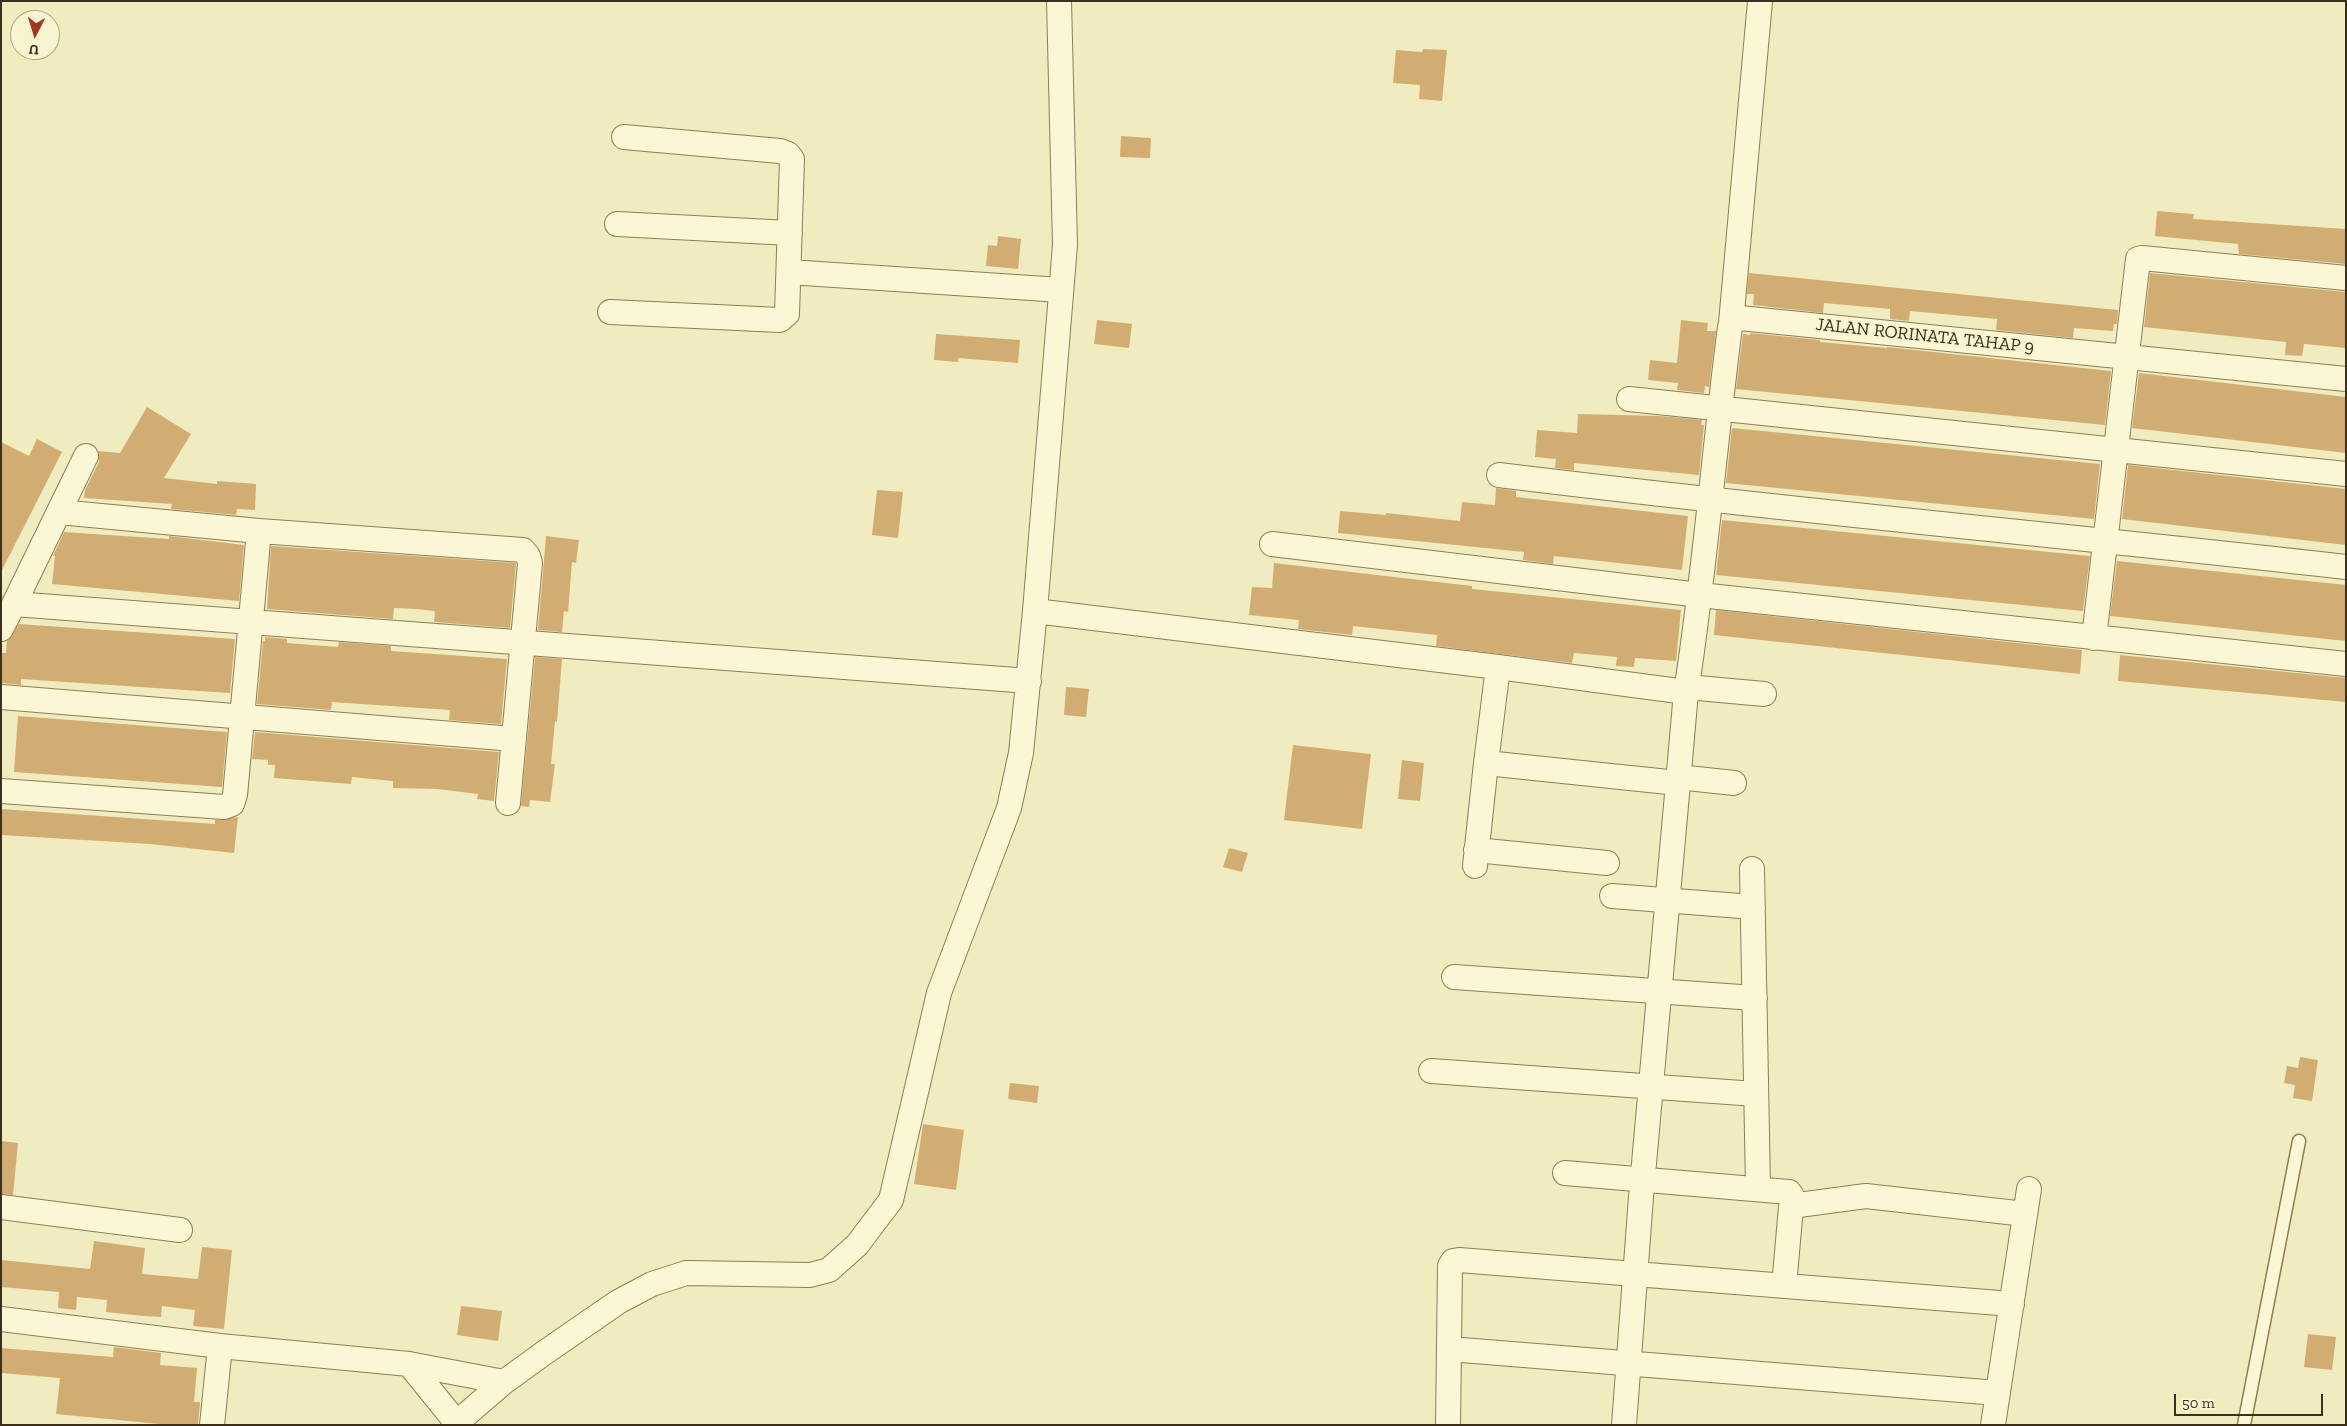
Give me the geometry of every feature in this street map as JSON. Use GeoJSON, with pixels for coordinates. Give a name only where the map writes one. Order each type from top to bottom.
{"type":"FeatureCollection","features":[{"type":"Feature","properties":{"kind":"street"},"geometry":{"type":"LineString","coordinates":[[409,1364],[455,1424],[504,1382],[618,1302],[652,1284],[686,1273],[810,1276],[829,1270],[857,1246],[891,1200],[938,993],[1009,808],[1021,753],[1036,611],[1064,245],[1059,1]]}},
{"type":"Feature","properties":{"kind":"street"},"geometry":{"type":"LineString","coordinates":[[1624,1425],[1635,1273],[1686,689],[1700,595],[1719,409],[1730,325],[1760,1]]}},
{"type":"Feature","properties":{"kind":"street"},"geometry":{"type":"LineString","coordinates":[[610,312],[780,320],[787,314],[792,159],[788,154],[780,151],[624,137]]}},
{"type":"Feature","properties":{"kind":"street"},"geometry":{"type":"LineString","coordinates":[[617,224],[790,233]]}},
{"type":"Feature","properties":{"kind":"street"},"geometry":{"type":"LineString","coordinates":[[2094,638],[2114,448],[2138,259],[2346,278]]}},
{"type":"Feature","properties":{"kind":"street"},"geometry":{"type":"LineString","coordinates":[[789,272],[1061,290]]}},
{"type":"Feature","properties":{"kind":"street","name":"JALAN RORINATA TAHAP 9"},"geometry":{"type":"LineString","coordinates":[[1730,325],[1734,319],[1740,318],[2346,379]]}},
{"type":"Feature","properties":{"kind":"street"},"geometry":{"type":"LineString","coordinates":[[1629,399],[2114,448],[2346,474]]}},
{"type":"Feature","properties":{"kind":"street"},"geometry":{"type":"LineString","coordinates":[[1,629],[86,456]]}},
{"type":"Feature","properties":{"kind":"street"},"geometry":{"type":"LineString","coordinates":[[1499,475],[1710,501],[2104,539],[2346,567]]}},
{"type":"Feature","properties":{"kind":"street"},"geometry":{"type":"LineString","coordinates":[[59,512],[259,531],[523,550],[528,556],[530,563],[508,803]]}},
{"type":"Feature","properties":{"kind":"street"},"geometry":{"type":"LineString","coordinates":[[1,791],[224,807],[232,804],[236,795],[244,717],[249,623],[259,531]]}},
{"type":"Feature","properties":{"kind":"street"},"geometry":{"type":"LineString","coordinates":[[1272,544],[1700,595],[2346,664]]}},
{"type":"Feature","properties":{"kind":"street"},"geometry":{"type":"LineString","coordinates":[[14,604],[1029,681]]}},
{"type":"Feature","properties":{"kind":"street"},"geometry":{"type":"LineString","coordinates":[[1036,611],[1686,689],[1764,694]]}},
{"type":"Feature","properties":{"kind":"street"},"geometry":{"type":"LineString","coordinates":[[1498,667],[1476,858],[1607,863]]}},
{"type":"Feature","properties":{"kind":"street"},"geometry":{"type":"LineString","coordinates":[[1,697],[514,739]]}},
{"type":"Feature","properties":{"kind":"street"},"geometry":{"type":"LineString","coordinates":[[1486,763],[1678,780],[1734,783]]}},
{"type":"Feature","properties":{"kind":"street"},"geometry":{"type":"LineString","coordinates":[[1752,869],[1758,1188]]}},
{"type":"Feature","properties":{"kind":"street"},"geometry":{"type":"LineString","coordinates":[[1612,896],[1753,907]]}},
{"type":"Feature","properties":{"kind":"street"},"geometry":{"type":"LineString","coordinates":[[1454,976],[1755,998]]}},
{"type":"Feature","properties":{"kind":"street"},"geometry":{"type":"LineString","coordinates":[[1432,1071],[1756,1094]]}},
{"type":"Feature","properties":{"kind":"street"},"geometry":{"type":"LineString","coordinates":[[1565,1173],[1789,1192],[1792,1196],[1784,1286]]}},
{"type":"Feature","properties":{"kind":"street"},"geometry":{"type":"LineString","coordinates":[[1993,1425],[2029,1189]]}},
{"type":"Feature","properties":{"kind":"street"},"geometry":{"type":"LineString","coordinates":[[1791,1206],[1866,1196],[2026,1214]]}},
{"type":"Feature","properties":{"kind":"street"},"geometry":{"type":"LineString","coordinates":[[1,1207],[180,1230]]}},
{"type":"Feature","properties":{"kind":"street"},"geometry":{"type":"LineString","coordinates":[[1448,1425],[1450,1266],[1453,1261],[1635,1273],[2012,1304]]}},
{"type":"Feature","properties":{"kind":"street"},"geometry":{"type":"LineString","coordinates":[[1,1319],[220,1346],[409,1364],[504,1382]]}},
{"type":"Feature","properties":{"kind":"street"},"geometry":{"type":"LineString","coordinates":[[212,1425],[220,1346]]}},
{"type":"Feature","properties":{"kind":"street"},"geometry":{"type":"LineString","coordinates":[[1449,1349],[1628,1365],[1998,1393]]}},
{"type":"Feature","properties":{"kind":"lane"},"geometry":{"type":"LineString","coordinates":[[2244,1425],[2299,1141]]}},
{"type":"Feature","properties":{"kind":"building"},"geometry":{"type":"Polygon","coordinates":[[[1423,49],[1447,50],[1442,101],[1419,99],[1420,85],[1393,83],[1396,50],[1422,52],[1423,49]]]}},
{"type":"Feature","properties":{"kind":"building"},"geometry":{"type":"Polygon","coordinates":[[[1121,136],[1151,138],[1150,158],[1120,157],[1121,136]]]}},
{"type":"Feature","properties":{"kind":"building"},"geometry":{"type":"Polygon","coordinates":[[[2157,211],[2194,214],[2193,219],[2346,229],[2346,264],[2239,254],[2238,244],[2155,236],[2157,211]]]}},
{"type":"Feature","properties":{"kind":"building"},"geometry":{"type":"Polygon","coordinates":[[[998,236],[1021,239],[1018,269],[986,266],[988,245],[997,246],[998,236]]]}},
{"type":"Feature","properties":{"kind":"building"},"geometry":{"type":"Polygon","coordinates":[[[1749,273],[2118,310],[2117,324],[2114,324],[2113,331],[2074,328],[2073,338],[1996,330],[1997,319],[1910,311],[1909,321],[1890,319],[1890,309],[1824,303],[1823,313],[1753,305],[1754,294],[1747,294],[1749,273]]]}},
{"type":"Feature","properties":{"kind":"building"},"geometry":{"type":"Polygon","coordinates":[[[2150,273],[2346,292],[2346,348],[2304,344],[2302,356],[2285,355],[2286,342],[2144,327],[2150,273]]]}},
{"type":"Feature","properties":{"kind":"building"},"geometry":{"type":"Polygon","coordinates":[[[1097,320],[1132,324],[1129,348],[1094,344],[1097,320]]]}},
{"type":"Feature","properties":{"kind":"building"},"geometry":{"type":"Polygon","coordinates":[[[1681,320],[1708,323],[1707,331],[1716,331],[1709,387],[1705,386],[1704,393],[1677,390],[1678,383],[1648,380],[1650,360],[1677,363],[1681,320]]]}},
{"type":"Feature","properties":{"kind":"building"},"geometry":{"type":"Polygon","coordinates":[[[1750,333],[1820,340],[1820,342],[1887,347],[2111,371],[2105,425],[1736,389],[1743,334],[1750,335],[1750,333]]]}},
{"type":"Feature","properties":{"kind":"building"},"geometry":{"type":"Polygon","coordinates":[[[936,334],[1020,340],[1018,363],[958,358],[958,362],[934,360],[936,334]]]}},
{"type":"Feature","properties":{"kind":"building"},"geometry":{"type":"Polygon","coordinates":[[[2139,373],[2346,397],[2346,453],[2132,428],[2139,373]]]}},
{"type":"Feature","properties":{"kind":"building"},"geometry":{"type":"Polygon","coordinates":[[[147,407],[191,434],[164,478],[217,484],[217,481],[256,484],[255,510],[237,509],[236,515],[171,509],[172,504],[84,498],[85,490],[99,462],[98,451],[120,453],[147,407]]]}},
{"type":"Feature","properties":{"kind":"building"},"geometry":{"type":"Polygon","coordinates":[[[1578,414],[1661,416],[1702,420],[1701,425],[1704,425],[1699,475],[1574,463],[1574,470],[1572,470],[1555,468],[1556,459],[1535,457],[1537,430],[1577,433],[1578,414]]]}},
{"type":"Feature","properties":{"kind":"building"},"geometry":{"type":"Polygon","coordinates":[[[1732,428],[2100,464],[2094,519],[1726,483],[1732,428]]]}},
{"type":"Feature","properties":{"kind":"building"},"geometry":{"type":"Polygon","coordinates":[[[37,439],[62,452],[1,572],[1,442],[29,456],[37,439]]]}},
{"type":"Feature","properties":{"kind":"building"},"geometry":{"type":"Polygon","coordinates":[[[2128,465],[2346,489],[2346,545],[2122,519],[2128,465]]]}},
{"type":"Feature","properties":{"kind":"building"},"geometry":{"type":"Polygon","coordinates":[[[1496,488],[1516,491],[1516,497],[1688,516],[1682,570],[1554,556],[1553,564],[1523,560],[1524,552],[1338,533],[1340,511],[1386,515],[1386,513],[1460,521],[1462,502],[1495,505],[1496,488]]]}},
{"type":"Feature","properties":{"kind":"building"},"geometry":{"type":"Polygon","coordinates":[[[877,490],[903,492],[898,538],[872,535],[877,490]]]}},
{"type":"Feature","properties":{"kind":"building"},"geometry":{"type":"Polygon","coordinates":[[[1722,520],[2090,556],[2083,611],[1716,575],[1722,520]]]}},
{"type":"Feature","properties":{"kind":"building"},"geometry":{"type":"Polygon","coordinates":[[[64,532],[169,539],[169,536],[244,545],[239,601],[52,584],[55,556],[53,556],[64,532]]]}},
{"type":"Feature","properties":{"kind":"building"},"geometry":{"type":"Polygon","coordinates":[[[546,536],[579,540],[576,563],[572,562],[568,612],[564,611],[562,632],[538,630],[546,536]]]}},
{"type":"Feature","properties":{"kind":"building"},"geometry":{"type":"Polygon","coordinates":[[[271,546],[516,563],[510,628],[434,622],[435,611],[416,609],[394,608],[393,619],[267,609],[271,546]]]}},
{"type":"Feature","properties":{"kind":"building"},"geometry":{"type":"Polygon","coordinates":[[[2117,561],[2346,585],[2346,641],[2110,616],[2117,561]]]}},
{"type":"Feature","properties":{"kind":"building"},"geometry":{"type":"Polygon","coordinates":[[[1274,563],[1472,586],[1472,589],[1681,610],[1676,661],[1635,658],[1634,667],[1616,666],[1617,657],[1574,653],[1572,663],[1436,646],[1437,635],[1353,626],[1352,635],[1298,629],[1299,620],[1249,615],[1252,587],[1272,588],[1274,563]]]}},
{"type":"Feature","properties":{"kind":"building"},"geometry":{"type":"Polygon","coordinates":[[[1716,610],[2082,650],[2080,674],[1714,635],[1716,610]]]}},
{"type":"Feature","properties":{"kind":"building"},"geometry":{"type":"Polygon","coordinates":[[[19,624],[235,639],[230,693],[21,679],[21,685],[1,683],[1,653],[6,653],[7,641],[19,624]]]}},
{"type":"Feature","properties":{"kind":"building"},"geometry":{"type":"Polygon","coordinates":[[[265,637],[287,639],[287,643],[338,647],[339,642],[391,646],[391,651],[507,659],[501,724],[449,720],[450,710],[332,702],[331,710],[257,704],[263,641],[265,641],[265,637]]]}},
{"type":"Feature","properties":{"kind":"building"},"geometry":{"type":"Polygon","coordinates":[[[2120,655],[2346,678],[2346,702],[2118,681],[2120,655]]]}},
{"type":"Feature","properties":{"kind":"building"},"geometry":{"type":"Polygon","coordinates":[[[535,657],[562,659],[557,722],[555,721],[551,764],[555,764],[550,802],[530,800],[529,807],[521,806],[535,657]]]}},
{"type":"Feature","properties":{"kind":"building"},"geometry":{"type":"Polygon","coordinates":[[[1066,687],[1089,689],[1086,717],[1064,715],[1066,687]]]}},
{"type":"Feature","properties":{"kind":"building"},"geometry":{"type":"Polygon","coordinates":[[[18,716],[227,732],[222,787],[14,772],[18,716]]]}},
{"type":"Feature","properties":{"kind":"building"},"geometry":{"type":"Polygon","coordinates":[[[255,732],[499,752],[494,801],[477,799],[478,794],[437,789],[393,788],[393,781],[352,777],[351,784],[274,778],[275,765],[268,765],[268,760],[252,759],[255,732]]]}},
{"type":"Feature","properties":{"kind":"building"},"geometry":{"type":"Polygon","coordinates":[[[1293,745],[1371,754],[1362,829],[1284,820],[1293,745]]]}},
{"type":"Feature","properties":{"kind":"building"},"geometry":{"type":"Polygon","coordinates":[[[1402,760],[1424,763],[1420,801],[1398,799],[1402,760]]]}},
{"type":"Feature","properties":{"kind":"building"},"geometry":{"type":"Polygon","coordinates":[[[1,809],[215,824],[215,820],[238,817],[234,853],[150,844],[1,835],[1,809]]]}},
{"type":"Feature","properties":{"kind":"building"},"geometry":{"type":"Polygon","coordinates":[[[1229,848],[1248,853],[1242,872],[1223,867],[1229,848]]]}},
{"type":"Feature","properties":{"kind":"building"},"geometry":{"type":"Polygon","coordinates":[[[2300,1057],[2318,1060],[2312,1101],[2293,1098],[2295,1085],[2284,1083],[2287,1066],[2298,1068],[2300,1057]]]}},
{"type":"Feature","properties":{"kind":"building"},"geometry":{"type":"Polygon","coordinates":[[[1010,1083],[1039,1086],[1037,1103],[1008,1099],[1010,1083]]]}},
{"type":"Feature","properties":{"kind":"building"},"geometry":{"type":"Polygon","coordinates":[[[923,1124],[964,1130],[956,1190],[914,1184],[923,1124]]]}},
{"type":"Feature","properties":{"kind":"building"},"geometry":{"type":"Polygon","coordinates":[[[1,1141],[18,1143],[13,1195],[1,1194],[1,1141]]]}},
{"type":"Feature","properties":{"kind":"building"},"geometry":{"type":"Polygon","coordinates":[[[94,1241],[145,1248],[142,1274],[198,1279],[202,1247],[232,1250],[224,1329],[193,1326],[195,1310],[162,1306],[161,1317],[106,1312],[107,1300],[77,1297],[76,1310],[58,1308],[59,1292],[1,1287],[1,1260],[90,1269],[94,1241]]]}},
{"type":"Feature","properties":{"kind":"building"},"geometry":{"type":"Polygon","coordinates":[[[461,1306],[502,1311],[498,1341],[457,1335],[461,1306]]]}},
{"type":"Feature","properties":{"kind":"building"},"geometry":{"type":"Polygon","coordinates":[[[2308,1334],[2336,1337],[2332,1370],[2304,1367],[2308,1334]]]}},
{"type":"Feature","properties":{"kind":"building"},"geometry":{"type":"Polygon","coordinates":[[[114,1347],[161,1353],[160,1365],[197,1368],[194,1402],[200,1402],[198,1425],[170,1425],[56,1414],[60,1378],[1,1373],[1,1348],[113,1357],[114,1347]]]}}]}
